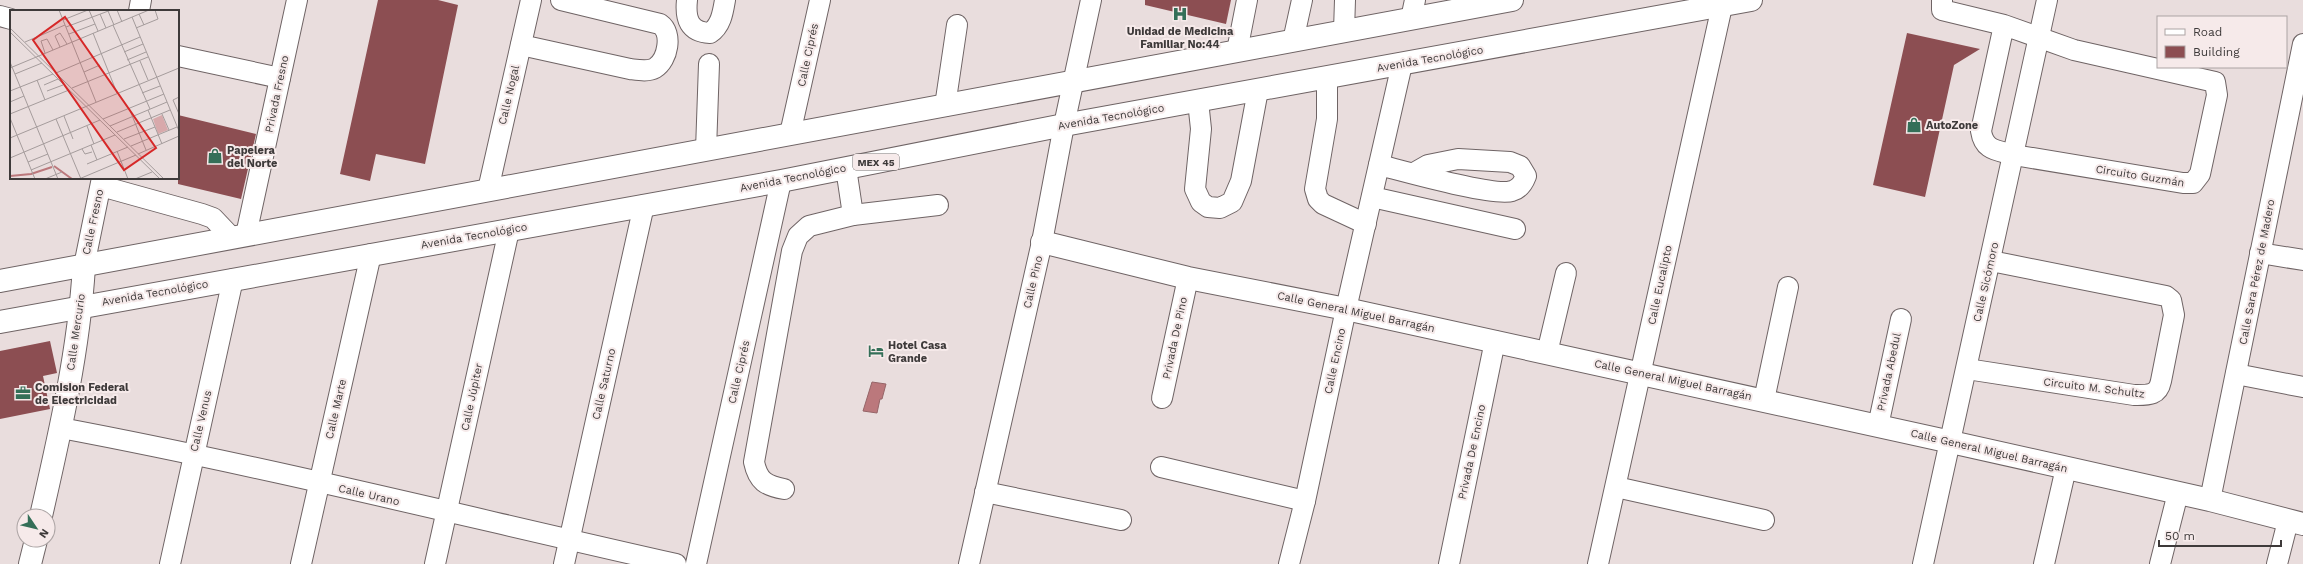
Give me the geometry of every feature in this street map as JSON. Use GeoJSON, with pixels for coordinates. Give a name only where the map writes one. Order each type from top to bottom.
{"type":"FeatureCollection","features":[{"type":"Feature","properties":{"kind":"main road"},"geometry":{"type":"LineString","coordinates":[[0,281],[1293,41],[1344,31],[1413,9],[1512,0]]}},
{"type":"Feature","properties":{"kind":"main road","name":"Avenida Tecnológico"},"geometry":{"type":"LineString","coordinates":[[0,322],[781,181],[1064,125],[1751,0]]}},
{"type":"Feature","properties":{"kind":"main road","name":"Calle General Miguel Barragán"},"geometry":{"type":"LineString","coordinates":[[1042,242],[1188,278],[1346,309],[1495,341],[1547,354],[1764,400],[2210,500],[2296,522]]}},
{"type":"Feature","properties":{"kind":"main road","name":"Calle Mercurio"},"geometry":{"type":"LineString","coordinates":[[43,508],[61,428],[81,307],[84,266]]}},
{"type":"Feature","properties":{"kind":"main road"},"geometry":{"type":"LineString","coordinates":[[30,564],[34,548]]}},
{"type":"Feature","properties":{"kind":"street"},"geometry":{"type":"LineString","coordinates":[[139,10],[141,0]]}},
{"type":"Feature","properties":{"kind":"street","name":"Privada Fresno"},"geometry":{"type":"LineString","coordinates":[[239,237],[280,78],[297,0]]}},
{"type":"Feature","properties":{"kind":"street","name":"Calle Nogal"},"geometry":{"type":"LineString","coordinates":[[488,190],[531,0]]}},
{"type":"Feature","properties":{"kind":"street"},"geometry":{"type":"LineString","coordinates":[[521,44],[643,71],[654,68],[662,60],[667,35],[664,27],[660,24],[561,0]]}},
{"type":"Feature","properties":{"kind":"street"},"geometry":{"type":"LineString","coordinates":[[687,0],[687,20],[689,24],[699,32],[710,33],[717,27],[720,21],[725,0]]}},
{"type":"Feature","properties":{"kind":"street","name":"Calle Ciprés"},"geometry":{"type":"LineString","coordinates":[[790,134],[820,0]]}},
{"type":"Feature","properties":{"kind":"street","name":"Calle Pino"},"geometry":{"type":"LineString","coordinates":[[971,564],[985,492],[1042,242],[1064,125],[1092,0]]}},
{"type":"Feature","properties":{"kind":"street"},"geometry":{"type":"LineString","coordinates":[[1237,51],[1247,0]]}},
{"type":"Feature","properties":{"kind":"street"},"geometry":{"type":"LineString","coordinates":[[1293,41],[1302,0]]}},
{"type":"Feature","properties":{"kind":"street"},"geometry":{"type":"LineString","coordinates":[[1344,31],[1345,0]]}},
{"type":"Feature","properties":{"kind":"street"},"geometry":{"type":"LineString","coordinates":[[1942,0],[1942,10],[2004,25],[2038,37]]}},
{"type":"Feature","properties":{"kind":"street","name":"Calle Sicómoro"},"geometry":{"type":"LineString","coordinates":[[1923,564],[1991,261],[2047,0]]}},
{"type":"Feature","properties":{"kind":"street","name":"Calle Eucalipto"},"geometry":{"type":"LineString","coordinates":[[1598,564],[1722,6]]}},
{"type":"Feature","properties":{"kind":"street"},"geometry":{"type":"LineString","coordinates":[[0,16],[10,19]]}},
{"type":"Feature","properties":{"kind":"street"},"geometry":{"type":"LineString","coordinates":[[946,106],[957,25]]}},
{"type":"Feature","properties":{"kind":"street"},"geometry":{"type":"LineString","coordinates":[[2004,25],[1981,131],[1982,140],[1986,145],[1994,150],[2014,155]]}},
{"type":"Feature","properties":{"kind":"street","name":"Circuito Guzmán"},"geometry":{"type":"LineString","coordinates":[[2014,155],[2182,184],[2193,183],[2197,180],[2203,166],[2217,95],[2216,85],[2211,80],[2074,50],[2038,37]]}},
{"type":"Feature","properties":{"kind":"street","name":"Calle Sara Pérez de Madero"},"geometry":{"type":"LineString","coordinates":[[2210,500],[2260,253],[2294,131],[2303,44]]}},
{"type":"Feature","properties":{"kind":"street"},"geometry":{"type":"LineString","coordinates":[[179,56],[280,78]]}},
{"type":"Feature","properties":{"kind":"street"},"geometry":{"type":"LineString","coordinates":[[706,150],[709,64]]}},
{"type":"Feature","properties":{"kind":"street","name":"Calle Encino"},"geometry":{"type":"LineString","coordinates":[[1289,564],[1305,501],[1346,309],[1402,64]]}},
{"type":"Feature","properties":{"kind":"street"},"geometry":{"type":"LineString","coordinates":[[1327,77],[1328,119],[1315,189],[1318,199],[1323,204],[1366,224]]}},
{"type":"Feature","properties":{"kind":"street"},"geometry":{"type":"LineString","coordinates":[[1198,101],[1201,129],[1195,189],[1201,202],[1208,207],[1220,208],[1232,202],[1241,181],[1258,90]]}},
{"type":"Feature","properties":{"kind":"street"},"geometry":{"type":"LineString","coordinates":[[1379,165],[1414,173]]}},
{"type":"Feature","properties":{"kind":"street"},"geometry":{"type":"LineString","coordinates":[[846,168],[853,215]]}},
{"type":"Feature","properties":{"kind":"street","name":"Calle Ciprés"},"geometry":{"type":"LineString","coordinates":[[696,564],[781,181]]}},
{"type":"Feature","properties":{"kind":"street"},"geometry":{"type":"LineString","coordinates":[[102,182],[213,218],[239,237]]}},
{"type":"Feature","properties":{"kind":"street","name":"Calle Fresno"},"geometry":{"type":"LineString","coordinates":[[84,266],[102,182]]}},
{"type":"Feature","properties":{"kind":"street"},"geometry":{"type":"LineString","coordinates":[[1372,197],[1515,229]]}},
{"type":"Feature","properties":{"kind":"street","name":"Calle Saturno"},"geometry":{"type":"LineString","coordinates":[[564,564],[644,205]]}},
{"type":"Feature","properties":{"kind":"street"},"geometry":{"type":"LineString","coordinates":[[784,489],[772,487],[762,482],[756,474],[754,462],[792,250],[803,229],[809,226],[853,215],[938,205]]}},
{"type":"Feature","properties":{"kind":"street","name":"Calle Júpiter"},"geometry":{"type":"LineString","coordinates":[[435,564],[509,230]]}},
{"type":"Feature","properties":{"kind":"street"},"geometry":{"type":"LineString","coordinates":[[2260,253],[2303,260]]}},
{"type":"Feature","properties":{"kind":"street","name":"Calle Marte"},"geometry":{"type":"LineString","coordinates":[[301,564],[371,254]]}},
{"type":"Feature","properties":{"kind":"street","name":"Circuito M. Schultz"},"geometry":{"type":"LineString","coordinates":[[1967,369],[2134,395],[2155,394],[2160,386],[2174,316],[2171,300],[2166,296],[1991,261]]}},
{"type":"Feature","properties":{"kind":"street"},"geometry":{"type":"LineString","coordinates":[[1547,354],[1566,273]]}},
{"type":"Feature","properties":{"kind":"street","name":"Privada De Pino"},"geometry":{"type":"LineString","coordinates":[[1162,398],[1188,278]]}},
{"type":"Feature","properties":{"kind":"street","name":"Calle Venus"},"geometry":{"type":"LineString","coordinates":[[170,564],[233,279]]}},
{"type":"Feature","properties":{"kind":"street"},"geometry":{"type":"LineString","coordinates":[[1764,400],[1788,287]]}},
{"type":"Feature","properties":{"kind":"street","name":"Privada Abedul"},"geometry":{"type":"LineString","coordinates":[[1878,426],[1900,319]]}},
{"type":"Feature","properties":{"kind":"street","name":"Privada De Encino"},"geometry":{"type":"LineString","coordinates":[[1449,564],[1495,341]]}},
{"type":"Feature","properties":{"kind":"street"},"geometry":{"type":"LineString","coordinates":[[2236,374],[2303,387]]}},
{"type":"Feature","properties":{"kind":"street","name":"Calle Urano"},"geometry":{"type":"LineString","coordinates":[[61,428],[194,453],[446,513],[676,564]]}},
{"type":"Feature","properties":{"kind":"street"},"geometry":{"type":"LineString","coordinates":[[1161,467],[1305,501]]}},
{"type":"Feature","properties":{"kind":"street"},"geometry":{"type":"LineString","coordinates":[[2044,564],[2066,468]]}},
{"type":"Feature","properties":{"kind":"street"},"geometry":{"type":"LineString","coordinates":[[1616,487],[1764,520]]}},
{"type":"Feature","properties":{"kind":"street"},"geometry":{"type":"LineString","coordinates":[[985,492],[1120,520]]}},
{"type":"Feature","properties":{"kind":"street"},"geometry":{"type":"LineString","coordinates":[[2160,564],[2178,493]]}},
{"type":"Feature","properties":{"kind":"street"},"geometry":{"type":"LineString","coordinates":[[2277,564],[2296,522]]}},
{"type":"Feature","properties":{"kind":"shaded area"},"geometry":{"type":"Polygon","coordinates":[[[872,382],[886,384],[882,399],[880,399],[877,413],[863,411],[872,382]]]}},
{"type":"Feature","properties":{"kind":"building"},"geometry":{"type":"Polygon","coordinates":[[[378,0],[438,0],[458,5],[425,164],[376,154],[370,181],[340,174],[378,0]]]}},
{"type":"Feature","properties":{"kind":"building"},"geometry":{"type":"Polygon","coordinates":[[[1145,0],[1231,0],[1226,24],[1145,5],[1145,0]]]}},
{"type":"Feature","properties":{"kind":"building","name":"AutoZone"},"geometry":{"type":"Polygon","coordinates":[[[1907,33],[1980,49],[1954,65],[1925,197],[1873,185],[1907,33]]]}},
{"type":"Feature","properties":{"kind":"building","name":"Papelera del Norte"},"geometry":{"type":"Polygon","coordinates":[[[179,115],[256,134],[241,199],[178,184],[179,115]]]}},
{"type":"Feature","properties":{"kind":"building","name":"Comision Federal de Electricidad"},"geometry":{"type":"Polygon","coordinates":[[[50,341],[57,373],[43,376],[50,409],[0,419],[0,351],[50,341]]]}},
{"type":"Feature","properties":{"kind":"place","name":"Unidad de Medicina Familiar No:44"},"geometry":{"type":"Point","coordinates":[1180,14]}},
{"type":"Feature","properties":{"kind":"place","name":"AutoZone"},"geometry":{"type":"Point","coordinates":[1914,125]}},
{"type":"Feature","properties":{"kind":"place","name":"Papelera del Norte"},"geometry":{"type":"Point","coordinates":[215,156]}},
{"type":"Feature","properties":{"kind":"place","name":"Hotel Casa Grande"},"geometry":{"type":"Point","coordinates":[876,351]}},
{"type":"Feature","properties":{"kind":"place","name":"Comision Federal de Electricidad"},"geometry":{"type":"Point","coordinates":[23,393]}}]}
